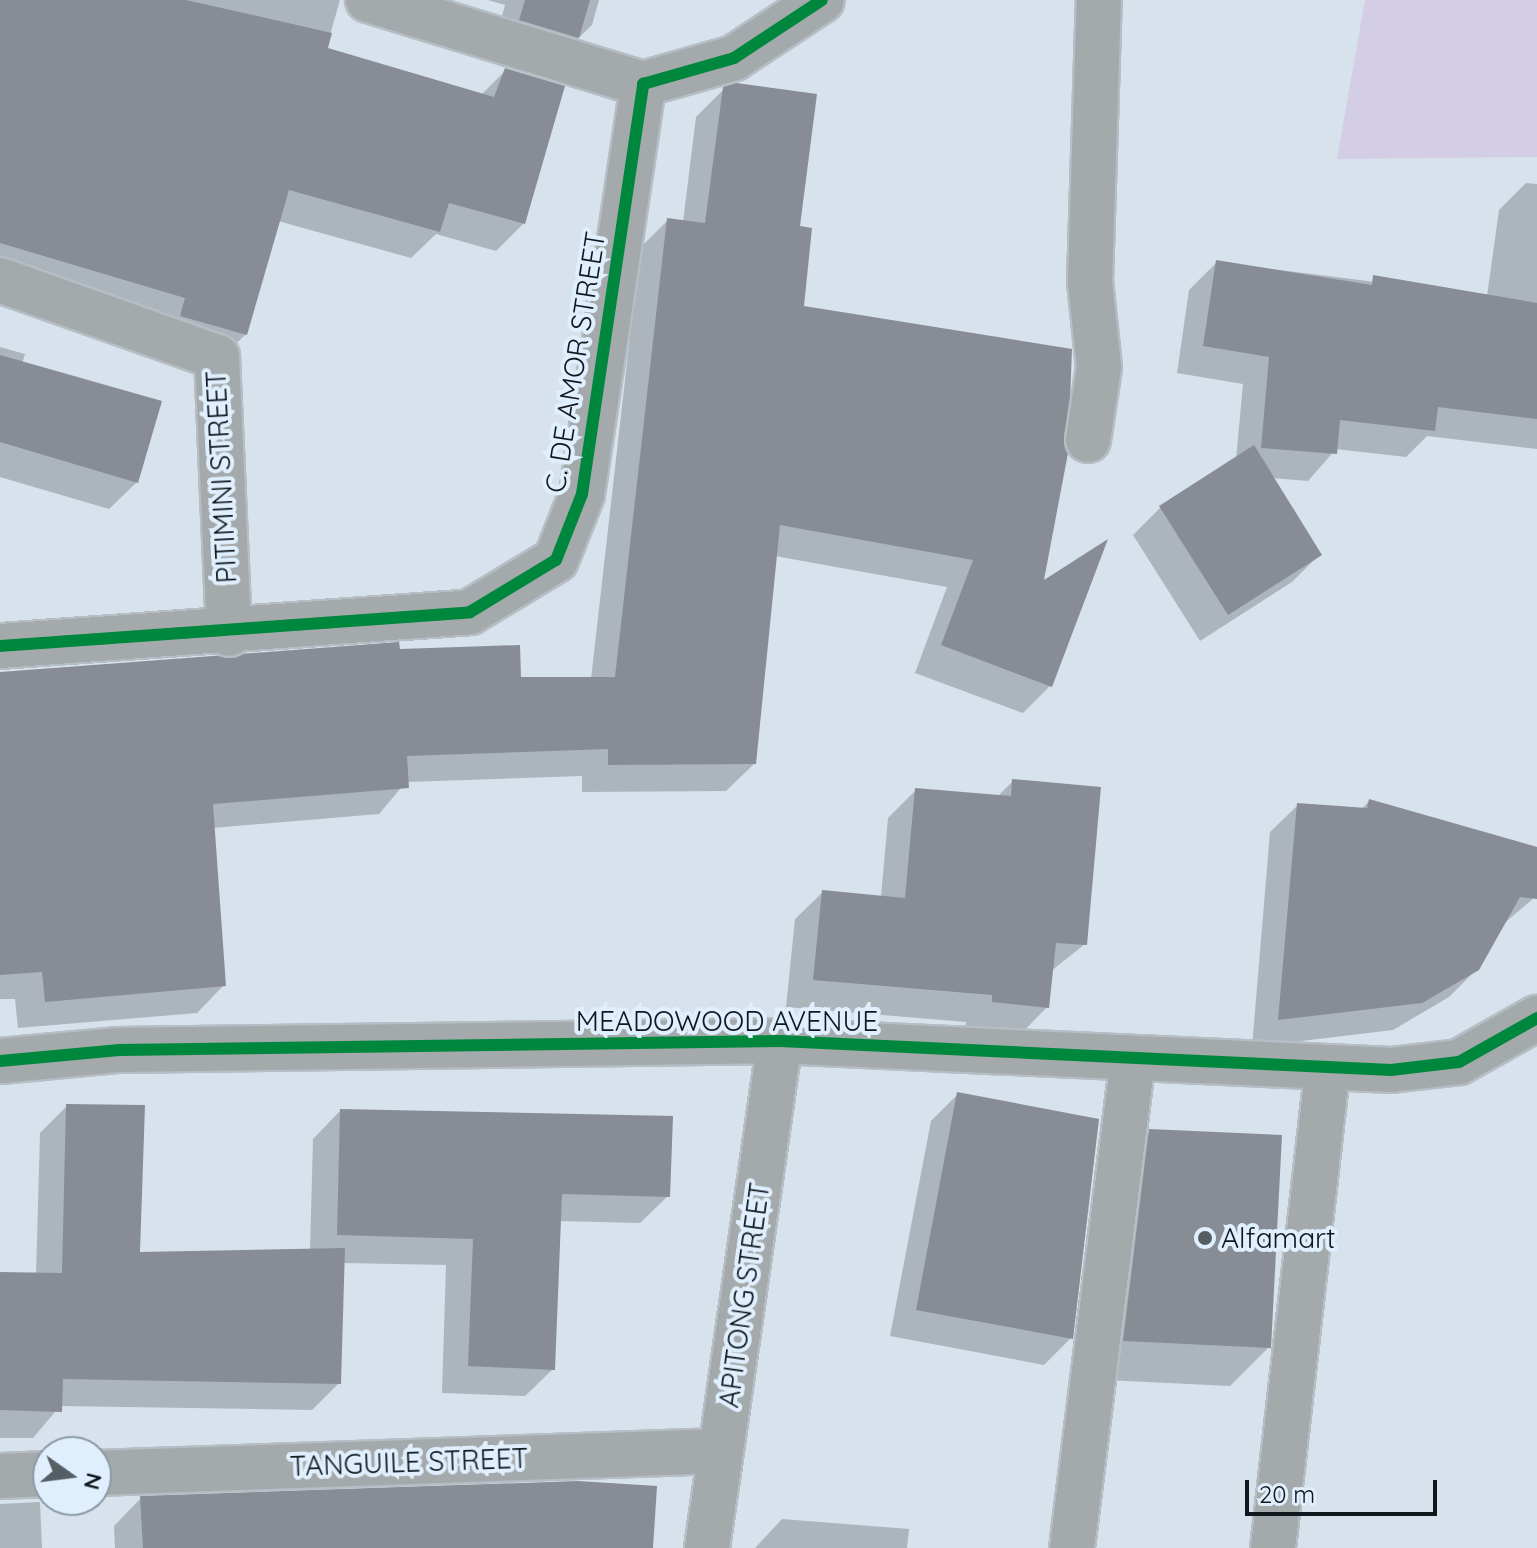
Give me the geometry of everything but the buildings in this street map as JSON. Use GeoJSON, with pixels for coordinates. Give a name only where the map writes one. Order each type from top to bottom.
{"type":"FeatureCollection","features":[{"type":"Feature","properties":{"kind":"street"},"geometry":{"type":"LineString","coordinates":[[368,0],[643,84],[734,58],[822,0]]}},
{"type":"Feature","properties":{"kind":"street"},"geometry":{"type":"LineString","coordinates":[[1088,440],[1099,367],[1090,267],[1099,0]]}},
{"type":"Feature","properties":{"kind":"street","name":"C. DE AMOR STREET"},"geometry":{"type":"LineString","coordinates":[[0,646],[229,634],[470,612],[556,560],[582,494],[643,84]]}},
{"type":"Feature","properties":{"kind":"street","name":"PITIMINI STREET"},"geometry":{"type":"LineString","coordinates":[[0,280],[217,357],[229,634]]}},
{"type":"Feature","properties":{"kind":"street","name":"MEADOWOOD AVENUE"},"geometry":{"type":"LineString","coordinates":[[0,1061],[119,1050],[780,1041],[1328,1067],[1459,1062],[1537,1018]]}},
{"type":"Feature","properties":{"kind":"street","name":"APITONG STREET"},"geometry":{"type":"LineString","coordinates":[[707,1548],[780,1041]]}},
{"type":"Feature","properties":{"kind":"street"},"geometry":{"type":"LineString","coordinates":[[1072,1548],[1133,1058]]}},
{"type":"Feature","properties":{"kind":"street"},"geometry":{"type":"LineString","coordinates":[[1273,1548],[1328,1067]]}},
{"type":"Feature","properties":{"kind":"street","name":"TANGUILE STREET"},"geometry":{"type":"LineString","coordinates":[[112,1472],[721,1451]]}},
{"type":"Feature","properties":{"kind":"street"},"geometry":{"type":"LineString","coordinates":[[0,1476],[32,1475]]}},
{"type":"Feature","properties":{"kind":"shaded area"},"geometry":{"type":"Polygon","coordinates":[[[1365,0],[1537,0],[1537,157],[1337,159],[1365,0]]]}},
{"type":"Feature","properties":{"kind":"cycle path"},"geometry":{"type":"LineString","coordinates":[[0,646],[470,612],[556,560],[582,494],[643,84],[734,58],[822,0]]}},
{"type":"Feature","properties":{"kind":"cycle path"},"geometry":{"type":"LineString","coordinates":[[0,1061],[119,1050],[780,1041],[1391,1070],[1459,1062],[1537,1018]]}},
{"type":"Feature","properties":{"kind":"place","name":"Alfamart"},"geometry":{"type":"Point","coordinates":[1205,1238]}}]}
